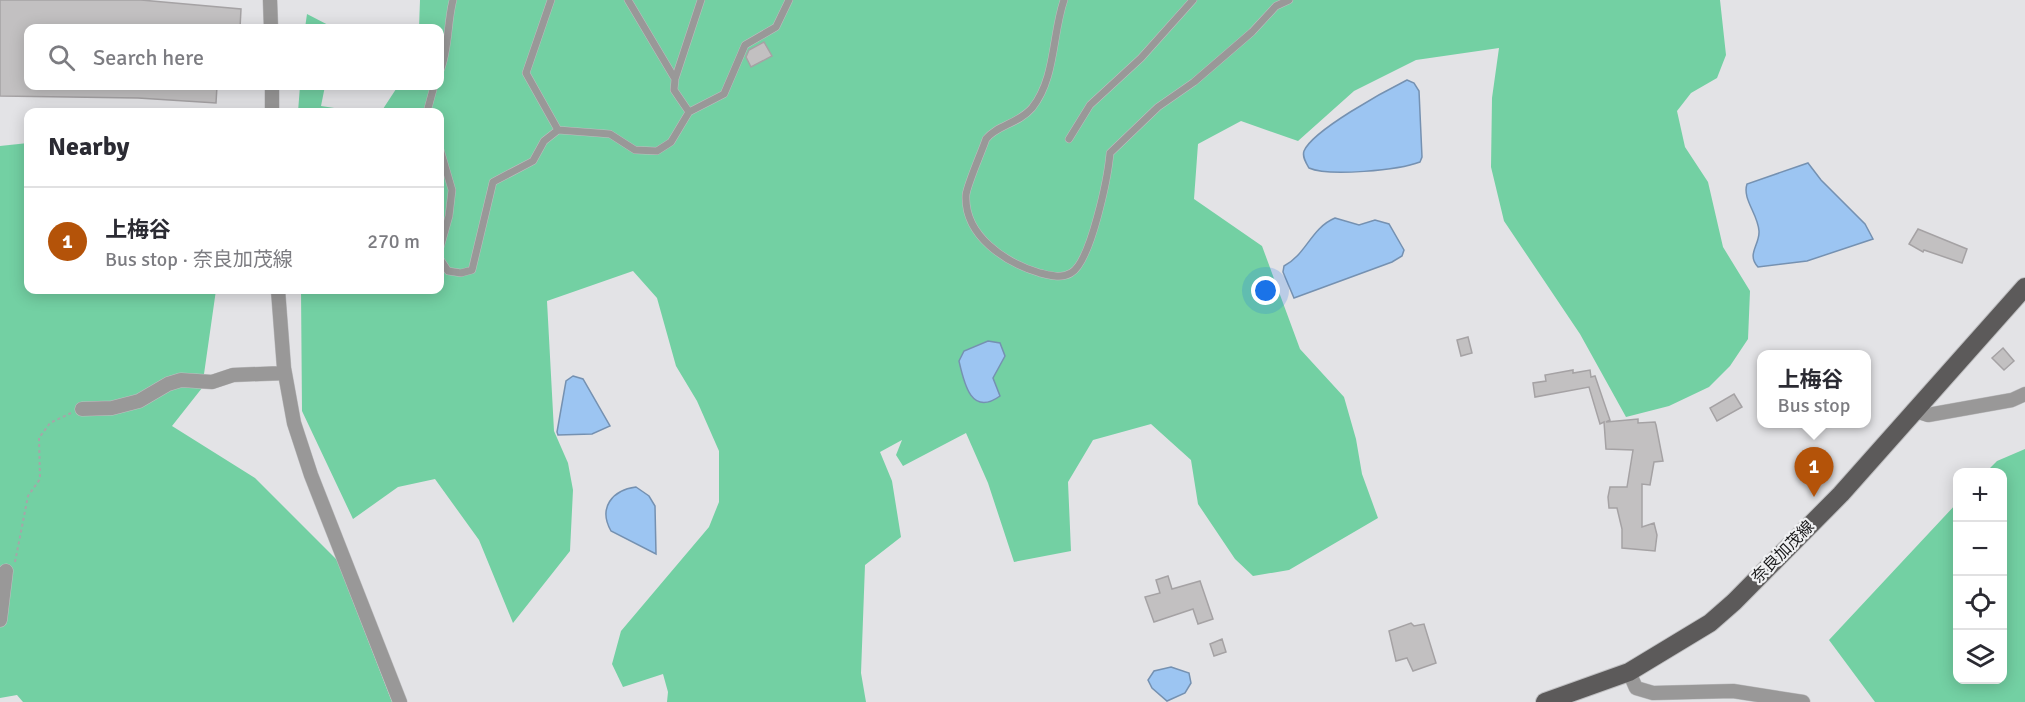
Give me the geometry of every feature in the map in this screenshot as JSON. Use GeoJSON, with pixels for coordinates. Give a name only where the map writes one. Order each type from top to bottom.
{"type":"FeatureCollection","features":[{"type":"Feature","properties":{"kind":"main road","name":"奈良加茂線"},"geometry":{"type":"LineString","coordinates":[[1545,702],[1629,672],[1710,623],[1734,602],[1841,494],[1913,410],[2025,287]]}},
{"type":"Feature","properties":{"kind":"street"},"geometry":{"type":"LineString","coordinates":[[270,0],[271,24]]}},
{"type":"Feature","properties":{"kind":"street"},"geometry":{"type":"LineString","coordinates":[[272,90],[272,108]]}},
{"type":"Feature","properties":{"kind":"street"},"geometry":{"type":"LineString","coordinates":[[278,294],[285,373],[294,423],[311,475],[400,702]]}},
{"type":"Feature","properties":{"kind":"street"},"geometry":{"type":"LineString","coordinates":[[82,410],[112,408],[139,401],[168,384],[181,380],[212,381],[233,375],[285,373]]}},
{"type":"Feature","properties":{"kind":"street"},"geometry":{"type":"LineString","coordinates":[[1913,410],[1928,415],[2012,400],[2025,394]]}},
{"type":"Feature","properties":{"kind":"street"},"geometry":{"type":"LineString","coordinates":[[0,620],[6,571]]}},
{"type":"Feature","properties":{"kind":"street"},"geometry":{"type":"LineString","coordinates":[[1629,672],[1636,688],[1653,693],[1733,691],[1803,702]]}},
{"type":"Feature","properties":{"kind":"lane"},"geometry":{"type":"LineString","coordinates":[[444,61],[448,21],[453,0]]}},
{"type":"Feature","properties":{"kind":"lane"},"geometry":{"type":"LineString","coordinates":[[551,0],[526,74],[558,130]]}},
{"type":"Feature","properties":{"kind":"lane"},"geometry":{"type":"LineString","coordinates":[[628,0],[675,79]]}},
{"type":"Feature","properties":{"kind":"lane"},"geometry":{"type":"LineString","coordinates":[[689,112],[674,90],[675,79],[701,0]]}},
{"type":"Feature","properties":{"kind":"lane"},"geometry":{"type":"LineString","coordinates":[[444,265],[448,271],[461,273],[472,270],[493,182],[533,161],[544,141],[558,130],[610,134],[635,150],[657,151],[671,142],[689,112],[724,94],[745,45],[776,27],[789,0]]}},
{"type":"Feature","properties":{"kind":"lane"},"geometry":{"type":"LineString","coordinates":[[1064,0],[1044,87],[1033,107],[1020,120],[992,132],[986,140],[966,195],[976,231],[993,249],[1018,266],[1054,277],[1071,273],[1081,261],[1107,184],[1110,153],[1158,107],[1194,82],[1252,33],[1276,6],[1289,0]]}},
{"type":"Feature","properties":{"kind":"lane"},"geometry":{"type":"LineString","coordinates":[[1069,139],[1090,105],[1141,58],[1193,0]]}},
{"type":"Feature","properties":{"kind":"lane"},"geometry":{"type":"LineString","coordinates":[[428,108],[433,90]]}},
{"type":"Feature","properties":{"kind":"lane"},"geometry":{"type":"LineString","coordinates":[[444,162],[452,190],[444,234]]}},
{"type":"Feature","properties":{"kind":"path"},"geometry":{"type":"LineString","coordinates":[[6,571],[17,560],[23,513],[28,495],[40,478],[39,438],[50,423],[82,410]]}},
{"type":"Feature","properties":{"kind":"green space"},"geometry":{"type":"Polygon","coordinates":[[[420,0],[1720,0],[1726,55],[1717,78],[1691,93],[1677,111],[1685,147],[1708,182],[1723,247],[1750,291],[1748,339],[1730,366],[1709,387],[1669,406],[1626,417],[1580,334],[1504,221],[1491,167],[1492,98],[1499,48],[1416,60],[1354,91],[1298,141],[1241,121],[1198,144],[1194,199],[1262,246],[1300,349],[1344,397],[1356,439],[1362,474],[1378,518],[1289,570],[1253,576],[1235,559],[1198,504],[1191,460],[1151,424],[1093,440],[1068,482],[1071,551],[1014,562],[988,483],[966,433],[903,466],[896,455],[902,440],[880,452],[892,481],[901,537],[865,565],[861,673],[866,702],[667,702],[668,692],[663,674],[623,687],[612,664],[621,631],[709,527],[719,502],[719,451],[697,401],[676,366],[657,298],[633,271],[547,301],[554,431],[568,463],[573,490],[570,551],[513,623],[479,540],[435,479],[398,487],[353,519],[302,411],[301,294],[444,294],[444,108],[384,108],[395,90],[444,90],[444,24],[419,24],[420,0]]]}},
{"type":"Feature","properties":{"kind":"green space"},"geometry":{"type":"Polygon","coordinates":[[[307,14],[326,24],[306,24],[307,14]]]}},
{"type":"Feature","properties":{"kind":"green space"},"geometry":{"type":"Polygon","coordinates":[[[300,90],[324,90],[321,106],[334,108],[298,108],[300,90]]]}},
{"type":"Feature","properties":{"kind":"green space"},"geometry":{"type":"Polygon","coordinates":[[[24,143],[24,294],[215,294],[202,388],[172,426],[255,478],[337,560],[392,702],[23,702],[17,695],[0,698],[0,146],[24,143]]]}},
{"type":"Feature","properties":{"kind":"green space"},"geometry":{"type":"Polygon","coordinates":[[[2025,449],[2025,702],[1875,702],[1829,640],[1953,507],[1953,684],[2007,684],[2007,468],[1990,468],[1997,461],[2025,449]]]}},
{"type":"Feature","properties":{"kind":"water"},"geometry":{"type":"Polygon","coordinates":[[[1407,80],[1414,83],[1419,91],[1422,157],[1420,162],[1397,168],[1347,172],[1319,171],[1309,168],[1304,158],[1304,151],[1310,142],[1335,122],[1407,80]]]}},
{"type":"Feature","properties":{"kind":"water"},"geometry":{"type":"Polygon","coordinates":[[[1808,163],[1821,180],[1865,224],[1873,239],[1807,261],[1758,267],[1753,254],[1759,231],[1748,201],[1747,184],[1808,163]]]}},
{"type":"Feature","properties":{"kind":"water"},"geometry":{"type":"Polygon","coordinates":[[[1335,218],[1359,225],[1375,220],[1389,224],[1404,250],[1402,256],[1392,262],[1294,298],[1283,272],[1284,266],[1298,255],[1320,228],[1335,218]]]}},
{"type":"Feature","properties":{"kind":"water"},"geometry":{"type":"Polygon","coordinates":[[[988,341],[1000,343],[1005,356],[993,378],[1000,396],[982,402],[970,395],[959,361],[964,351],[988,341]]]}},
{"type":"Feature","properties":{"kind":"water"},"geometry":{"type":"Polygon","coordinates":[[[573,376],[583,379],[610,426],[592,434],[558,435],[566,381],[573,376]]]}},
{"type":"Feature","properties":{"kind":"water"},"geometry":{"type":"Polygon","coordinates":[[[636,487],[649,496],[655,506],[656,554],[611,531],[607,523],[607,508],[614,496],[636,487]]]}},
{"type":"Feature","properties":{"kind":"water"},"geometry":{"type":"Polygon","coordinates":[[[1171,667],[1189,673],[1191,683],[1185,693],[1167,701],[1152,688],[1148,680],[1154,671],[1171,667]]]}},
{"type":"Feature","properties":{"kind":"building"},"geometry":{"type":"Polygon","coordinates":[[[0,0],[141,0],[241,9],[240,24],[24,24],[24,90],[217,90],[216,103],[138,98],[0,96],[0,0]]]}},
{"type":"Feature","properties":{"kind":"building"},"geometry":{"type":"Polygon","coordinates":[[[764,42],[772,56],[751,67],[746,57],[749,50],[764,42]]]}},
{"type":"Feature","properties":{"kind":"building"},"geometry":{"type":"Polygon","coordinates":[[[1918,229],[1967,249],[1962,263],[1924,250],[1923,252],[1909,244],[1918,229]]]}},
{"type":"Feature","properties":{"kind":"building"},"geometry":{"type":"Polygon","coordinates":[[[1468,337],[1472,353],[1461,356],[1457,340],[1468,337]]]}},
{"type":"Feature","properties":{"kind":"building"},"geometry":{"type":"Polygon","coordinates":[[[2003,348],[2014,361],[2004,370],[1992,358],[2003,348]]]}},
{"type":"Feature","properties":{"kind":"building"},"geometry":{"type":"Polygon","coordinates":[[[1573,370],[1573,373],[1590,370],[1591,377],[1595,376],[1610,420],[1606,422],[1638,419],[1638,423],[1655,422],[1663,461],[1654,462],[1650,485],[1642,484],[1642,527],[1654,523],[1657,535],[1655,551],[1622,548],[1622,529],[1617,508],[1609,508],[1608,497],[1610,487],[1627,487],[1633,450],[1606,449],[1604,422],[1600,424],[1589,387],[1535,397],[1533,383],[1546,381],[1545,375],[1573,370]]]}},
{"type":"Feature","properties":{"kind":"building"},"geometry":{"type":"Polygon","coordinates":[[[1734,394],[1742,407],[1717,421],[1710,408],[1734,394]]]}},
{"type":"Feature","properties":{"kind":"building"},"geometry":{"type":"Polygon","coordinates":[[[1168,576],[1172,589],[1200,581],[1213,619],[1198,624],[1193,609],[1154,622],[1145,597],[1160,593],[1156,580],[1168,576]]]}},
{"type":"Feature","properties":{"kind":"building"},"geometry":{"type":"Polygon","coordinates":[[[1411,623],[1414,626],[1424,624],[1436,663],[1413,671],[1407,658],[1396,661],[1389,631],[1411,623]]]}},
{"type":"Feature","properties":{"kind":"building"},"geometry":{"type":"Polygon","coordinates":[[[1222,639],[1226,652],[1214,656],[1210,644],[1222,639]]]}},
{"type":"Feature","properties":{"kind":"place","name":"上梅谷"},"geometry":{"type":"Point","coordinates":[1814,497]}}]}
